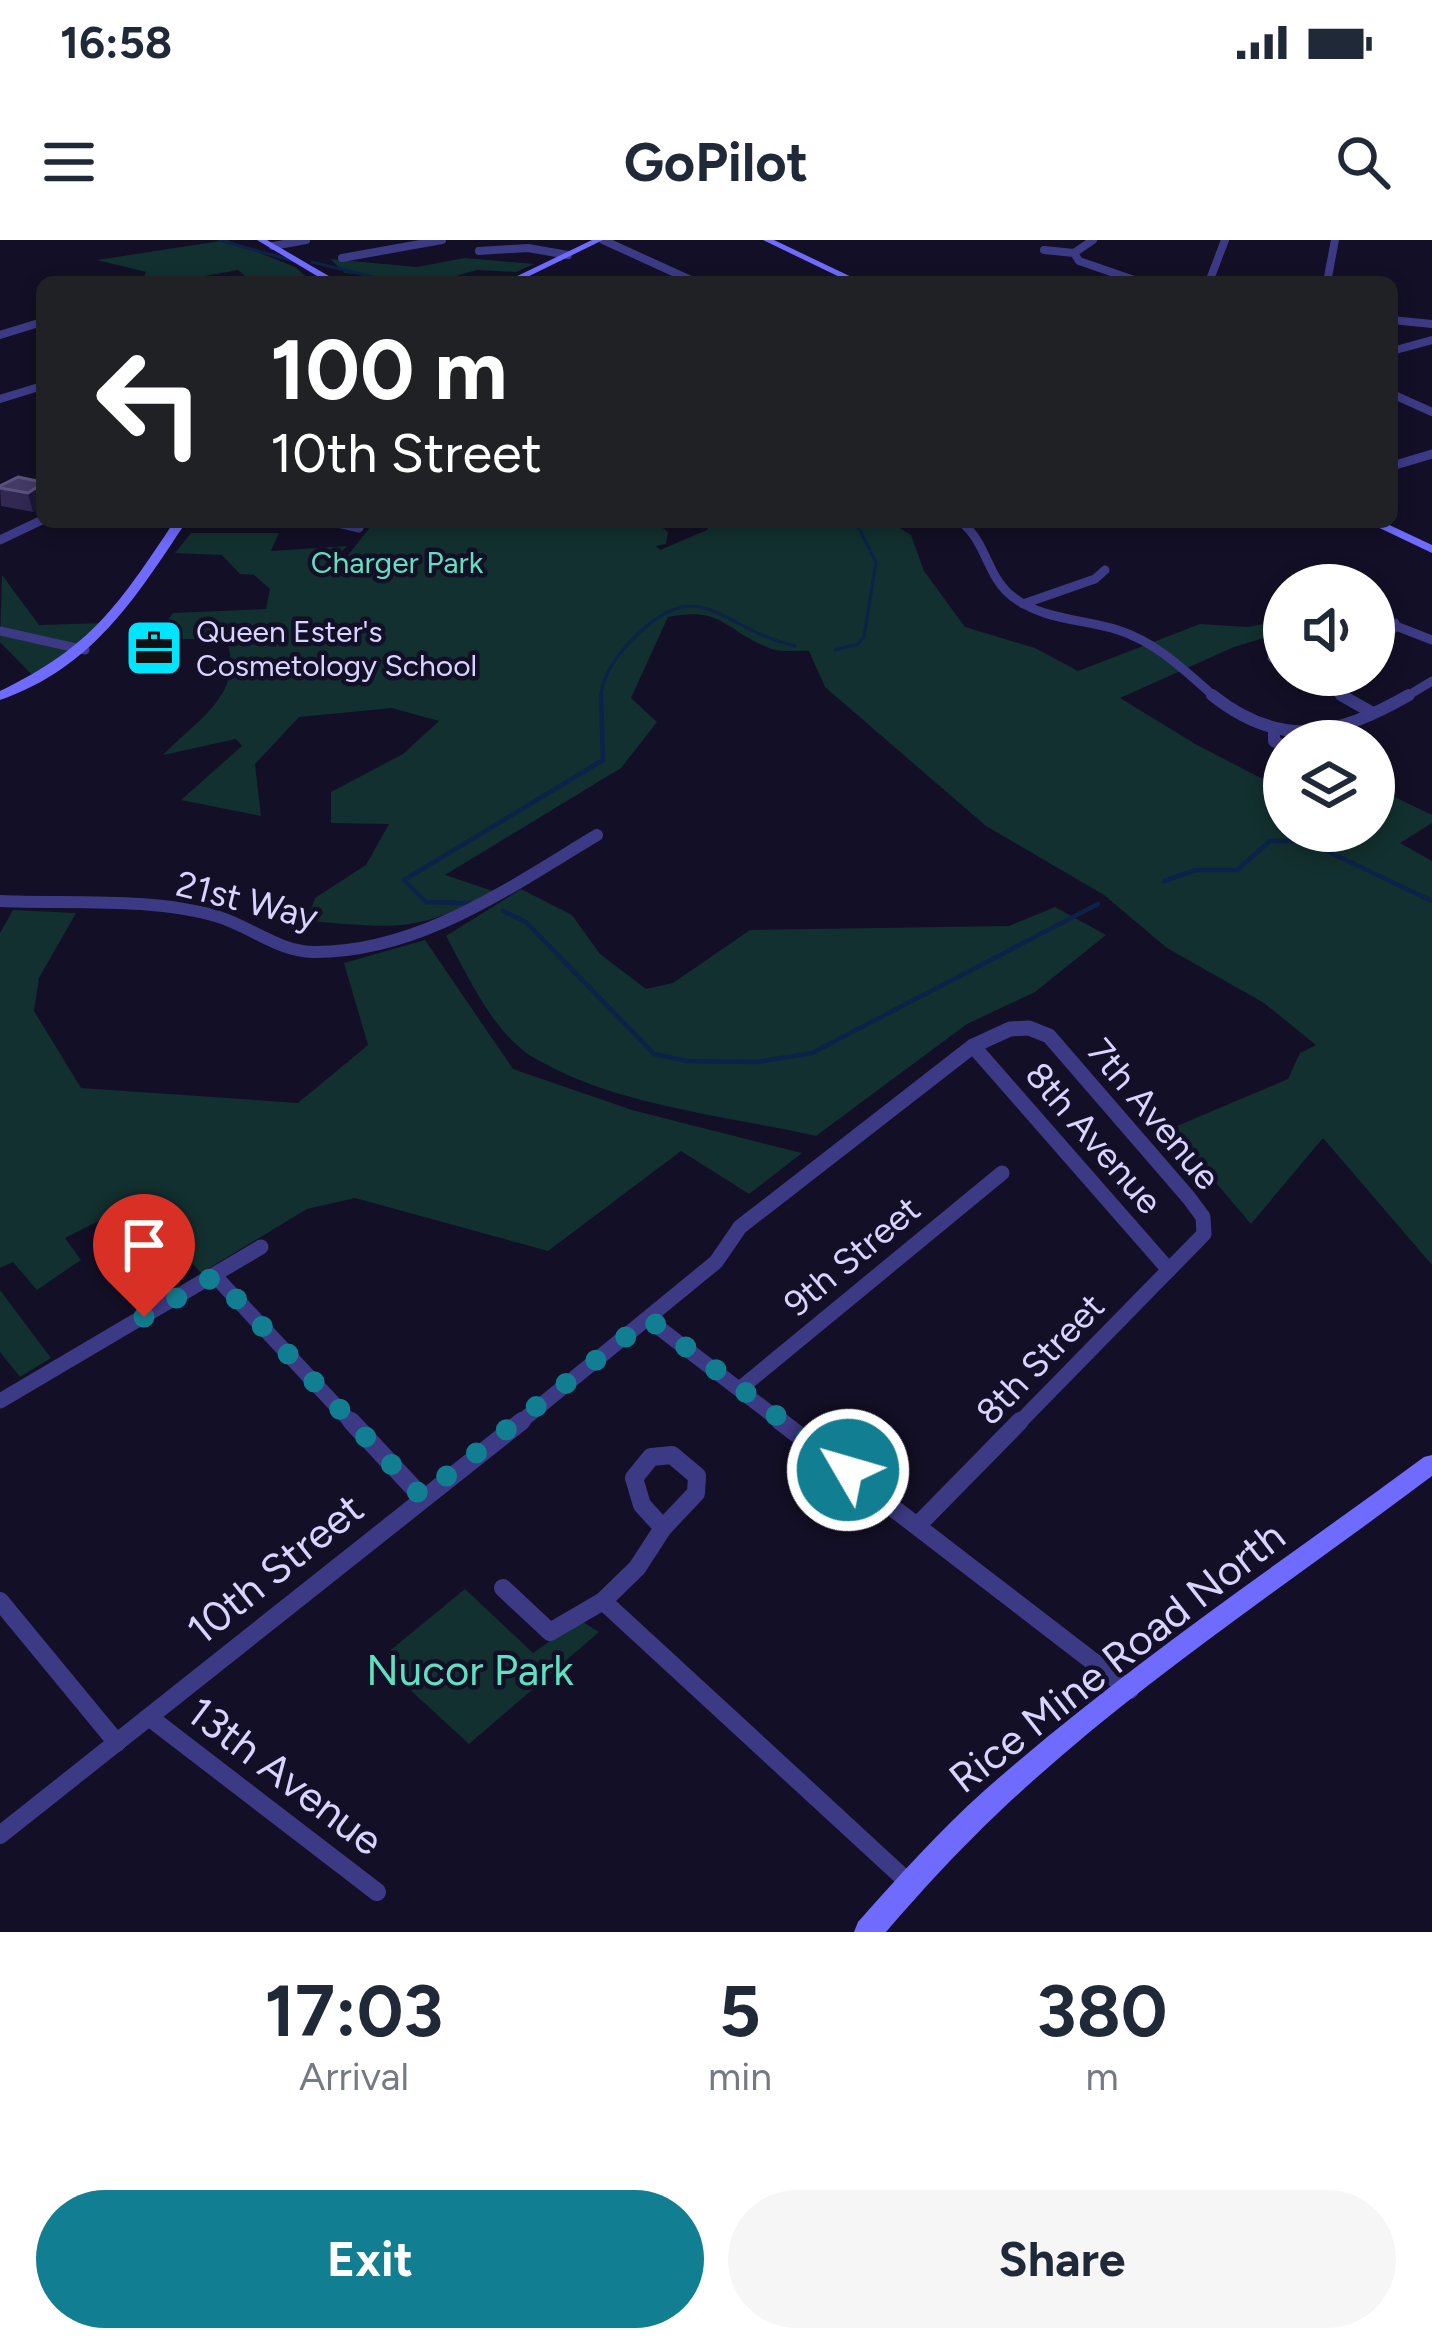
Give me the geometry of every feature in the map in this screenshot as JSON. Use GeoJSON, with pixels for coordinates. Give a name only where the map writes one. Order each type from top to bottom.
{"type":"FeatureCollection","features":[{"type":"Feature","properties":{"kind":"main road"},"geometry":{"type":"LineString","coordinates":[[261,240],[324,276]]}},
{"type":"Feature","properties":{"kind":"main road"},"geometry":{"type":"LineString","coordinates":[[524,276],[601,240]]}},
{"type":"Feature","properties":{"kind":"main road"},"geometry":{"type":"LineString","coordinates":[[767,240],[844,276]]}},
{"type":"Feature","properties":{"kind":"main road"},"geometry":{"type":"LineString","coordinates":[[0,696],[85,650],[113,620],[176,528]]}},
{"type":"Feature","properties":{"kind":"main road"},"geometry":{"type":"LineString","coordinates":[[1385,528],[1432,549]]}},
{"type":"Feature","properties":{"kind":"main road","name":"Rice Mine Road North"},"geometry":{"type":"LineString","coordinates":[[868,1932],[908,1882],[977,1812],[1130,1690],[1432,1464]]}},
{"type":"Feature","properties":{"kind":"street"},"geometry":{"type":"LineString","coordinates":[[273,246],[306,240]]}},
{"type":"Feature","properties":{"kind":"street"},"geometry":{"type":"LineString","coordinates":[[342,258],[442,240]]}},
{"type":"Feature","properties":{"kind":"street"},"geometry":{"type":"LineString","coordinates":[[601,240],[682,276]]}},
{"type":"Feature","properties":{"kind":"street"},"geometry":{"type":"LineString","coordinates":[[1074,253],[1093,240]]}},
{"type":"Feature","properties":{"kind":"street"},"geometry":{"type":"LineString","coordinates":[[1211,276],[1225,240]]}},
{"type":"Feature","properties":{"kind":"street"},"geometry":{"type":"LineString","coordinates":[[1328,276],[1335,240]]}},
{"type":"Feature","properties":{"kind":"street"},"geometry":{"type":"LineString","coordinates":[[472,253],[528,248],[568,255]]}},
{"type":"Feature","properties":{"kind":"street"},"geometry":{"type":"LineString","coordinates":[[1044,250],[1074,253],[1088,266],[1120,276]]}},
{"type":"Feature","properties":{"kind":"street"},"geometry":{"type":"LineString","coordinates":[[1398,321],[1432,324]]}},
{"type":"Feature","properties":{"kind":"street"},"geometry":{"type":"LineString","coordinates":[[0,334],[36,324]]}},
{"type":"Feature","properties":{"kind":"street"},"geometry":{"type":"LineString","coordinates":[[1398,349],[1432,340]]}},
{"type":"Feature","properties":{"kind":"street"},"geometry":{"type":"LineString","coordinates":[[0,399],[36,388]]}},
{"type":"Feature","properties":{"kind":"street"},"geometry":{"type":"LineString","coordinates":[[1398,397],[1432,412]]}},
{"type":"Feature","properties":{"kind":"street"},"geometry":{"type":"LineString","coordinates":[[1398,462],[1432,454]]}},
{"type":"Feature","properties":{"kind":"street"},"geometry":{"type":"LineString","coordinates":[[0,540],[36,523]]}},
{"type":"Feature","properties":{"kind":"street"},"geometry":{"type":"LineString","coordinates":[[969,528],[979,535],[1004,591],[1023,604],[1134,636],[1173,658],[1229,709],[1263,726]]}},
{"type":"Feature","properties":{"kind":"street"},"geometry":{"type":"LineString","coordinates":[[1023,604],[1096,579],[1105,570]]}},
{"type":"Feature","properties":{"kind":"street"},"geometry":{"type":"LineString","coordinates":[[1395,625],[1432,640]]}},
{"type":"Feature","properties":{"kind":"street"},"geometry":{"type":"LineString","coordinates":[[0,632],[85,650]]}},
{"type":"Feature","properties":{"kind":"street"},"geometry":{"type":"LineString","coordinates":[[1352,720],[1432,681]]}},
{"type":"Feature","properties":{"kind":"street"},"geometry":{"type":"LineString","coordinates":[[1342,696],[1371,712]]}},
{"type":"Feature","properties":{"kind":"street","name":"21st Way"},"geometry":{"type":"LineString","coordinates":[[0,901],[219,916],[279,945],[308,952],[342,950],[451,922],[596,835]]}},
{"type":"Feature","properties":{"kind":"street","name":"10th Street"},"geometry":{"type":"LineString","coordinates":[[0,1835],[649,1319],[716,1262],[740,1227],[973,1046],[1002,1029],[1018,1026],[1036,1028],[1049,1036]]}},
{"type":"Feature","properties":{"kind":"street","name":"7th Avenue"},"geometry":{"type":"LineString","coordinates":[[1049,1036],[1189,1198],[1203,1217],[1204,1234]]}},
{"type":"Feature","properties":{"kind":"street","name":"8th Avenue"},"geometry":{"type":"LineString","coordinates":[[973,1046],[1169,1270]]}},
{"type":"Feature","properties":{"kind":"street","name":"9th Street"},"geometry":{"type":"LineString","coordinates":[[742,1387],[1002,1173]]}},
{"type":"Feature","properties":{"kind":"street","name":"8th Street"},"geometry":{"type":"LineString","coordinates":[[918,1525],[1204,1234]]}},
{"type":"Feature","properties":{"kind":"street"},"geometry":{"type":"LineString","coordinates":[[0,1400],[261,1247]]}},
{"type":"Feature","properties":{"kind":"street"},"geometry":{"type":"LineString","coordinates":[[215,1276],[421,1496]]}},
{"type":"Feature","properties":{"kind":"street"},"geometry":{"type":"LineString","coordinates":[[649,1319],[1130,1690]]}},
{"type":"Feature","properties":{"kind":"street"},"geometry":{"type":"LineString","coordinates":[[503,1588],[550,1632],[603,1600],[637,1568],[663,1528]]}},
{"type":"Feature","properties":{"kind":"street"},"geometry":{"type":"LineString","coordinates":[[603,1600],[908,1882]]}},
{"type":"Feature","properties":{"kind":"street"},"geometry":{"type":"LineString","coordinates":[[0,1601],[117,1743]]}},
{"type":"Feature","properties":{"kind":"street","name":"13th Avenue"},"geometry":{"type":"LineString","coordinates":[[149,1717],[377,1892]]}},
{"type":"Feature","properties":{"kind":"green space"},"geometry":{"type":"Polygon","coordinates":[[[227,240],[295,267],[305,276],[245,276],[238,270],[205,276],[144,276],[146,272],[97,260],[227,240]]]}},
{"type":"Feature","properties":{"kind":"green space"},"geometry":{"type":"Polygon","coordinates":[[[465,258],[534,264],[516,272],[373,276],[345,273],[330,259],[417,267],[465,258]]]}},
{"type":"Feature","properties":{"kind":"green space","name":"Charger Park"},"geometry":{"type":"Polygon","coordinates":[[[369,528],[663,528],[668,532],[666,544],[656,546],[660,550],[708,528],[900,528],[911,535],[924,571],[965,627],[1035,648],[1078,671],[1200,624],[1263,624],[1263,638],[1120,698],[1263,779],[1263,852],[1395,852],[1395,797],[1432,815],[1432,823],[1400,843],[1432,861],[1432,1265],[1323,1138],[1251,1224],[1170,1129],[1288,1079],[1300,1053],[1316,1045],[1264,1003],[1167,948],[1104,895],[986,826],[825,687],[809,651],[773,650],[713,617],[668,617],[631,698],[657,722],[621,768],[445,875],[493,891],[443,915],[403,925],[307,921],[315,898],[366,865],[389,824],[331,823],[331,792],[403,754],[439,721],[392,708],[299,717],[255,764],[261,816],[181,800],[242,746],[236,739],[163,755],[216,703],[230,675],[231,658],[226,639],[154,639],[173,613],[266,609],[270,589],[254,575],[240,574],[222,555],[175,553],[191,533],[279,533],[271,551],[347,546],[336,558],[342,563],[369,528]]]}},
{"type":"Feature","properties":{"kind":"green space"},"geometry":{"type":"Polygon","coordinates":[[[2,575],[39,625],[104,623],[66,666],[35,678],[0,642],[2,575]]]}},
{"type":"Feature","properties":{"kind":"green space"},"geometry":{"type":"Polygon","coordinates":[[[521,889],[572,915],[600,954],[646,989],[673,983],[750,930],[1009,926],[1055,907],[1106,935],[1035,992],[967,1024],[816,1136],[633,1098],[563,1073],[517,1045],[482,1001],[446,936],[521,889]]]}},
{"type":"Feature","properties":{"kind":"green space"},"geometry":{"type":"Polygon","coordinates":[[[13,910],[76,913],[39,978],[34,1011],[81,1088],[298,1103],[368,1045],[344,963],[425,940],[513,1069],[632,1110],[802,1153],[749,1194],[681,1151],[548,1251],[355,1198],[307,1209],[201,1273],[166,1233],[150,1239],[122,1209],[65,1238],[81,1260],[37,1290],[13,1262],[0,1268],[0,933],[13,910]]]}},
{"type":"Feature","properties":{"kind":"green space"},"geometry":{"type":"Polygon","coordinates":[[[0,1290],[51,1358],[20,1377],[0,1352],[0,1290]]]}},
{"type":"Feature","properties":{"kind":"green space","name":"Nucor Park"},"geometry":{"type":"Polygon","coordinates":[[[465,1589],[533,1653],[580,1620],[599,1632],[469,1744],[394,1675],[387,1653],[465,1589]]]}},
{"type":"Feature","properties":{"kind":"building"},"geometry":{"type":"Polygon","coordinates":[[[18,477],[36,481],[36,488],[28,493],[0,486],[18,477]]]}},
{"type":"Feature","properties":{"kind":"waterway"},"geometry":{"type":"LineString","coordinates":[[219,240],[294,261]]}},
{"type":"Feature","properties":{"kind":"waterway"},"geometry":{"type":"LineString","coordinates":[[312,262],[369,276]]}},
{"type":"Feature","properties":{"kind":"waterway"},"geometry":{"type":"LineString","coordinates":[[835,650],[858,644],[864,637],[876,562],[859,528]]}},
{"type":"Feature","properties":{"kind":"waterway"},"geometry":{"type":"LineString","coordinates":[[601,697],[606,675],[619,655],[654,620],[675,609],[710,610],[795,646]]}},
{"type":"Feature","properties":{"kind":"waterway"},"geometry":{"type":"LineString","coordinates":[[470,903],[426,902],[404,880],[603,760],[601,697]]}},
{"type":"Feature","properties":{"kind":"waterway"},"geometry":{"type":"LineString","coordinates":[[1164,881],[1196,870],[1237,870],[1270,841],[1306,841],[1432,901]]}},
{"type":"Feature","properties":{"kind":"waterway"},"geometry":{"type":"LineString","coordinates":[[503,911],[526,922],[654,1054],[687,1061],[757,1062],[812,1053],[1098,904]]}},
{"type":"Feature","properties":{"kind":"place","name":"Queen Ester's Cosmetology School"},"geometry":{"type":"Point","coordinates":[154,648]}},
{"type":"Feature","properties":{"kind":"route"},"geometry":{"type":"LineString","coordinates":[[144,1317],[215,1276],[421,1496],[649,1319],[848,1470]]}}]}
